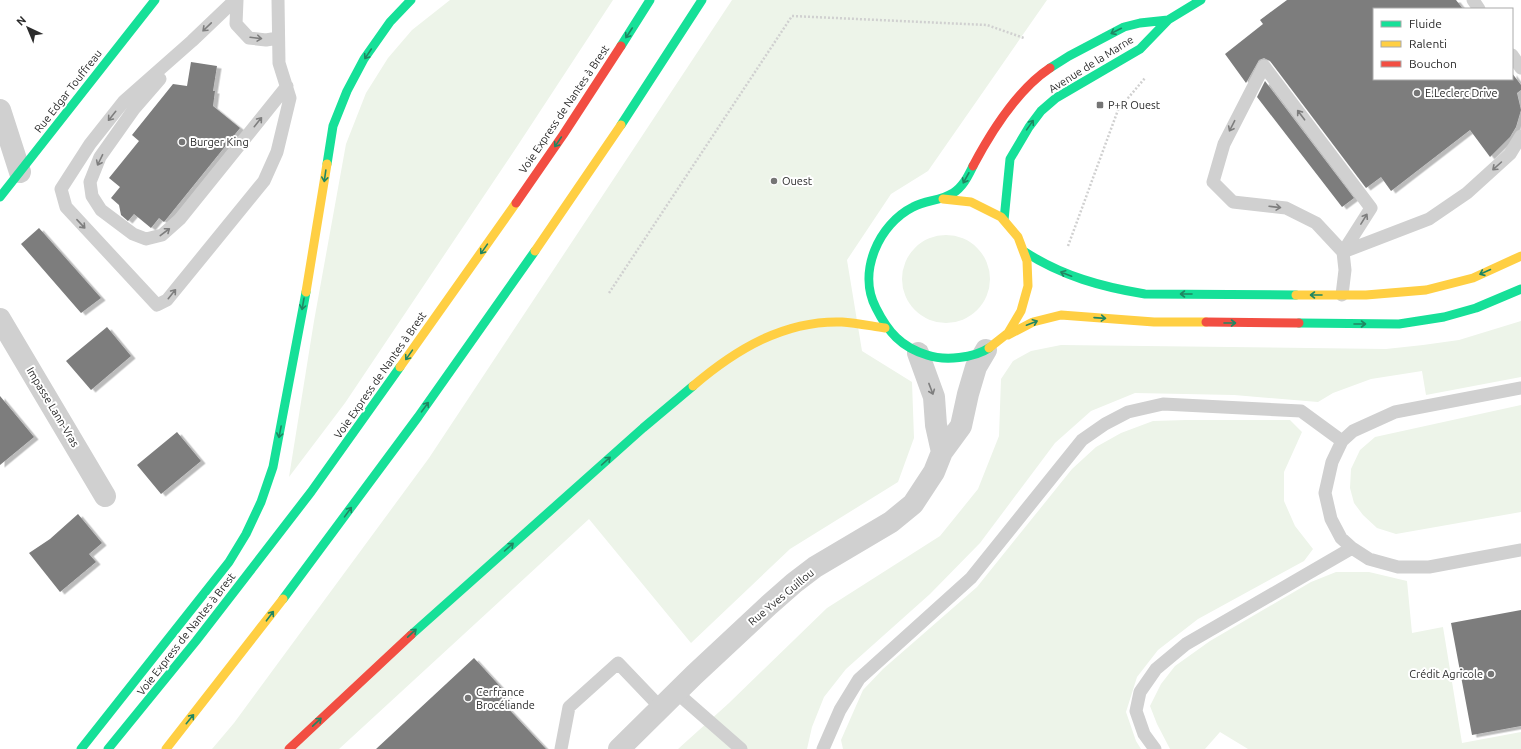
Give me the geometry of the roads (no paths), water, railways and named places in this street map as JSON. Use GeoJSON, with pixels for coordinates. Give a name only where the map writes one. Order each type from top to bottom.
{"type":"FeatureCollection","features":[{"type":"Feature","properties":{"kind":"main road","name":"Rue Edgar Touffreau"},"geometry":{"type":"LineString","coordinates":[[0,197],[155,0]]}},
{"type":"Feature","properties":{"kind":"main road"},"geometry":{"type":"LineString","coordinates":[[81,749],[229,562],[246,534],[261,502],[273,467],[276,452],[308,278],[333,126],[347,91],[364,59],[390,22],[411,0]]}},
{"type":"Feature","properties":{"kind":"main road"},"geometry":{"type":"LineString","coordinates":[[390,22],[422,0]]}},
{"type":"Feature","properties":{"kind":"main road","name":"Voie Express de Nantes à Brest"},"geometry":{"type":"LineString","coordinates":[[108,749],[196,641],[311,492],[563,135],[650,0]]}},
{"type":"Feature","properties":{"kind":"main road"},"geometry":{"type":"LineString","coordinates":[[166,749],[220,682],[425,408],[612,139],[702,0]]}},
{"type":"Feature","properties":{"kind":"main road","name":"Avenue de la Marne"},"geometry":{"type":"LineString","coordinates":[[1004,220],[1010,159],[1029,127],[1041,111],[1056,98],[1140,49],[1168,20],[1201,0]]}},
{"type":"Feature","properties":{"kind":"main road","name":"Avenue de la Marne"},"geometry":{"type":"LineString","coordinates":[[944,199],[961,186],[1008,109],[1034,79],[1050,66],[1125,27],[1168,20]]}},
{"type":"Feature","properties":{"kind":"main road"},"geometry":{"type":"LineString","coordinates":[[1005,336],[1017,322],[1025,305],[1029,288],[1029,269],[1025,252],[1012,229],[1004,220],[991,210],[976,203],[960,199],[944,199],[928,201],[913,207],[900,215],[888,226],[879,239],[873,253],[869,269],[871,300],[877,315],[895,338],[918,353],[945,359],[960,359],[986,350],[1005,336],[1033,322],[1061,315],[1154,322],[1399,324],[1444,317],[1470,310],[1521,289]]}},
{"type":"Feature","properties":{"kind":"main road"},"geometry":{"type":"LineString","coordinates":[[1025,252],[1038,261],[1065,275],[1116,290],[1145,294],[1366,295],[1426,290],[1473,278],[1521,256]]}},
{"type":"Feature","properties":{"kind":"main road"},"geometry":{"type":"LineString","coordinates":[[288,749],[416,630],[643,428],[716,366],[756,341],[801,325],[842,322],[886,328]]}},
{"type":"Feature","properties":{"kind":"street"},"geometry":{"type":"LineString","coordinates":[[0,110],[20,172]]}},
{"type":"Feature","properties":{"kind":"street","name":"Impasse Lann-Vras"},"geometry":{"type":"LineString","coordinates":[[0,319],[105,496]]}},
{"type":"Feature","properties":{"kind":"street","name":"Rue Yves Guillou"},"geometry":{"type":"LineString","coordinates":[[619,749],[763,610],[794,583],[815,567],[891,522],[913,504],[934,472],[942,452],[960,426],[976,367],[986,350]]}},
{"type":"Feature","properties":{"kind":"street"},"geometry":{"type":"LineString","coordinates":[[918,353],[934,397],[936,425],[942,452]]}},
{"type":"Feature","properties":{"kind":"lane"},"geometry":{"type":"LineString","coordinates":[[236,0],[236,24],[249,38],[266,40],[278,38]]}},
{"type":"Feature","properties":{"kind":"lane"},"geometry":{"type":"LineString","coordinates":[[236,0],[124,101],[90,144],[61,189],[66,207],[157,305],[167,300],[264,181],[277,152],[290,98],[279,63],[278,0]]}},
{"type":"Feature","properties":{"kind":"lane"},"geometry":{"type":"LineString","coordinates":[[192,41],[134,109],[100,157],[90,182],[92,196],[101,210],[133,234],[146,239],[162,235],[180,219],[287,86]]}},
{"type":"Feature","properties":{"kind":"lane"},"geometry":{"type":"LineString","coordinates":[[1513,56],[1521,68]]}},
{"type":"Feature","properties":{"kind":"lane"},"geometry":{"type":"LineString","coordinates":[[1342,295],[1345,270],[1343,252],[1316,223],[1286,208],[1234,202],[1213,182],[1224,144],[1264,66],[1371,208],[1343,252]]}},
{"type":"Feature","properties":{"kind":"lane"},"geometry":{"type":"LineString","coordinates":[[1343,252],[1429,219],[1466,193],[1510,154],[1521,136]]}},
{"type":"Feature","properties":{"kind":"lane"},"geometry":{"type":"LineString","coordinates":[[1521,388],[1395,412],[1353,431],[1342,441],[1332,462],[1325,494],[1331,519],[1342,538],[1352,548],[1369,559],[1398,566],[1429,567],[1521,550]]}},
{"type":"Feature","properties":{"kind":"lane"},"geometry":{"type":"LineString","coordinates":[[823,749],[840,710],[859,679],[971,578],[1082,440],[1105,424],[1128,412],[1163,404],[1301,411],[1342,441]]}},
{"type":"Feature","properties":{"kind":"lane"},"geometry":{"type":"LineString","coordinates":[[1155,749],[1144,734],[1136,711],[1140,692],[1156,668],[1186,644],[1352,548]]}},
{"type":"Feature","properties":{"kind":"lane"},"geometry":{"type":"LineString","coordinates":[[561,749],[569,707],[618,663],[661,708]]}},
{"type":"Feature","properties":{"kind":"lane"},"geometry":{"type":"LineString","coordinates":[[677,693],[741,749]]}},
{"type":"Feature","properties":{"kind":"place","name":"E.Leclerc Drive"},"geometry":{"type":"Point","coordinates":[1417,93]}},
{"type":"Feature","properties":{"kind":"place","name":"P+R Ouest"},"geometry":{"type":"Point","coordinates":[1100,105]}},
{"type":"Feature","properties":{"kind":"place","name":"Burger King"},"geometry":{"type":"Point","coordinates":[182,142]}},
{"type":"Feature","properties":{"kind":"place","name":"Ouest"},"geometry":{"type":"Point","coordinates":[774,181]}},
{"type":"Feature","properties":{"kind":"place","name":"Crédit Agricole"},"geometry":{"type":"Point","coordinates":[1491,674]}},
{"type":"Feature","properties":{"kind":"place","name":"Cerfrance Brocéliande"},"geometry":{"type":"Point","coordinates":[468,698]}}]}
